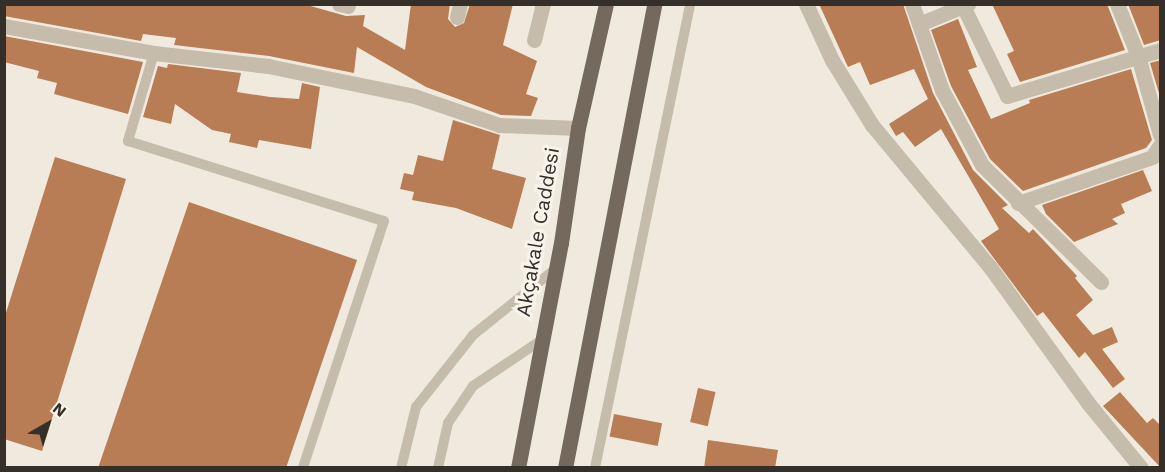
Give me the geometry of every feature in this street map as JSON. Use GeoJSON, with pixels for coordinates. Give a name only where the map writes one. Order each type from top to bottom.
{"type":"FeatureCollection","features":[{"type":"Feature","properties":{"kind":"main road","name":"Akçakale Caddesi"},"geometry":{"type":"LineString","coordinates":[[518,468],[578,128],[606,4]]}},
{"type":"Feature","properties":{"kind":"main road"},"geometry":{"type":"LineString","coordinates":[[565,468],[654,4]]}},
{"type":"Feature","properties":{"kind":"street"},"geometry":{"type":"LineString","coordinates":[[534,40],[543,4]]}},
{"type":"Feature","properties":{"kind":"street"},"geometry":{"type":"LineString","coordinates":[[806,4],[832,60],[872,125],[990,267],[1088,403],[1141,468]]}},
{"type":"Feature","properties":{"kind":"street"},"geometry":{"type":"LineString","coordinates":[[912,4],[942,90],[982,165],[1018,203],[1101,282]]}},
{"type":"Feature","properties":{"kind":"street"},"geometry":{"type":"LineString","coordinates":[[1117,4],[1138,56],[1161,135]]}},
{"type":"Feature","properties":{"kind":"street"},"geometry":{"type":"LineString","coordinates":[[919,24],[966,5],[1007,96],[1161,50]]}},
{"type":"Feature","properties":{"kind":"street"},"geometry":{"type":"LineString","coordinates":[[4,26],[154,53],[268,66],[414,96],[499,125],[578,128]]}},
{"type":"Feature","properties":{"kind":"street"},"geometry":{"type":"LineString","coordinates":[[1018,203],[1152,157],[1161,145]]}},
{"type":"Feature","properties":{"kind":"lane"},"geometry":{"type":"LineString","coordinates":[[595,468],[690,4]]}},
{"type":"Feature","properties":{"kind":"lane"},"geometry":{"type":"LineString","coordinates":[[154,53],[128,141],[384,221],[303,468]]}},
{"type":"Feature","properties":{"kind":"lane"},"geometry":{"type":"LineString","coordinates":[[400,468],[416,407],[473,335],[553,271]]}},
{"type":"Feature","properties":{"kind":"lane"},"geometry":{"type":"LineString","coordinates":[[438,468],[448,423],[472,386],[540,341]]}},
{"type":"Feature","properties":{"kind":"building"},"geometry":{"type":"Polygon","coordinates":[[[411,4],[450,4],[448,19],[455,27],[464,23],[470,4],[513,4],[503,45],[537,61],[526,94],[538,98],[531,116],[501,115],[426,87],[357,47],[354,73],[269,56],[174,45],[176,38],[143,34],[141,41],[4,16],[4,5],[307,5],[346,16],[365,15],[363,26],[405,50],[411,4]]]}},
{"type":"Feature","properties":{"kind":"building"},"geometry":{"type":"Polygon","coordinates":[[[819,4],[903,4],[933,93],[973,170],[1008,205],[1002,208],[1029,233],[1033,229],[1077,276],[1075,278],[1093,300],[1076,315],[1093,335],[1112,327],[1118,342],[1102,349],[1125,379],[1113,388],[1085,352],[1079,358],[1043,312],[1037,316],[981,241],[999,229],[941,129],[915,147],[903,132],[896,136],[889,124],[928,99],[914,69],[870,85],[860,62],[848,67],[819,4]]]}},
{"type":"Feature","properties":{"kind":"building"},"geometry":{"type":"Polygon","coordinates":[[[992,4],[1107,4],[1125,50],[1020,82],[1007,54],[1014,51],[992,4]]]}},
{"type":"Feature","properties":{"kind":"building"},"geometry":{"type":"Polygon","coordinates":[[[1128,4],[1161,4],[1161,40],[1144,45],[1128,4]]]}},
{"type":"Feature","properties":{"kind":"building"},"geometry":{"type":"Polygon","coordinates":[[[958,19],[977,67],[968,70],[991,119],[1030,103],[1029,100],[1131,69],[1152,140],[1146,148],[1023,191],[990,159],[951,86],[931,30],[958,19]]]}},
{"type":"Feature","properties":{"kind":"building"},"geometry":{"type":"Polygon","coordinates":[[[4,36],[143,62],[128,114],[54,94],[57,83],[37,78],[39,71],[4,62],[4,36]]]}},
{"type":"Feature","properties":{"kind":"building"},"geometry":{"type":"Polygon","coordinates":[[[1161,60],[1161,100],[1150,63],[1161,60]]]}},
{"type":"Feature","properties":{"kind":"building"},"geometry":{"type":"Polygon","coordinates":[[[168,64],[241,73],[237,92],[270,97],[299,99],[302,83],[320,87],[311,149],[259,140],[257,148],[229,142],[231,134],[212,130],[175,104],[171,124],[143,117],[158,66],[167,68],[168,64]]]}},
{"type":"Feature","properties":{"kind":"building"},"geometry":{"type":"Polygon","coordinates":[[[453,120],[500,135],[492,169],[526,178],[512,229],[456,208],[412,200],[414,192],[400,189],[404,173],[413,175],[418,155],[443,161],[453,120]]]}},
{"type":"Feature","properties":{"kind":"building"},"geometry":{"type":"Polygon","coordinates":[[[55,157],[126,179],[42,451],[4,439],[4,319],[55,157]]]}},
{"type":"Feature","properties":{"kind":"building"},"geometry":{"type":"Polygon","coordinates":[[[1143,170],[1152,191],[1121,204],[1125,213],[1112,219],[1118,224],[1074,242],[1046,214],[1042,205],[1143,170]]]}},
{"type":"Feature","properties":{"kind":"building"},"geometry":{"type":"Polygon","coordinates":[[[189,202],[357,260],[286,468],[98,468],[189,202]]]}},
{"type":"Feature","properties":{"kind":"building"},"geometry":{"type":"Polygon","coordinates":[[[698,388],[716,392],[708,426],[690,422],[698,388]]]}},
{"type":"Feature","properties":{"kind":"building"},"geometry":{"type":"Polygon","coordinates":[[[1120,392],[1147,423],[1153,418],[1161,426],[1161,468],[1103,406],[1120,392]]]}},
{"type":"Feature","properties":{"kind":"building"},"geometry":{"type":"Polygon","coordinates":[[[614,414],[662,423],[658,446],[610,437],[614,414]]]}},
{"type":"Feature","properties":{"kind":"building"},"geometry":{"type":"Polygon","coordinates":[[[708,440],[778,450],[775,468],[704,468],[708,440]]]}}]}
